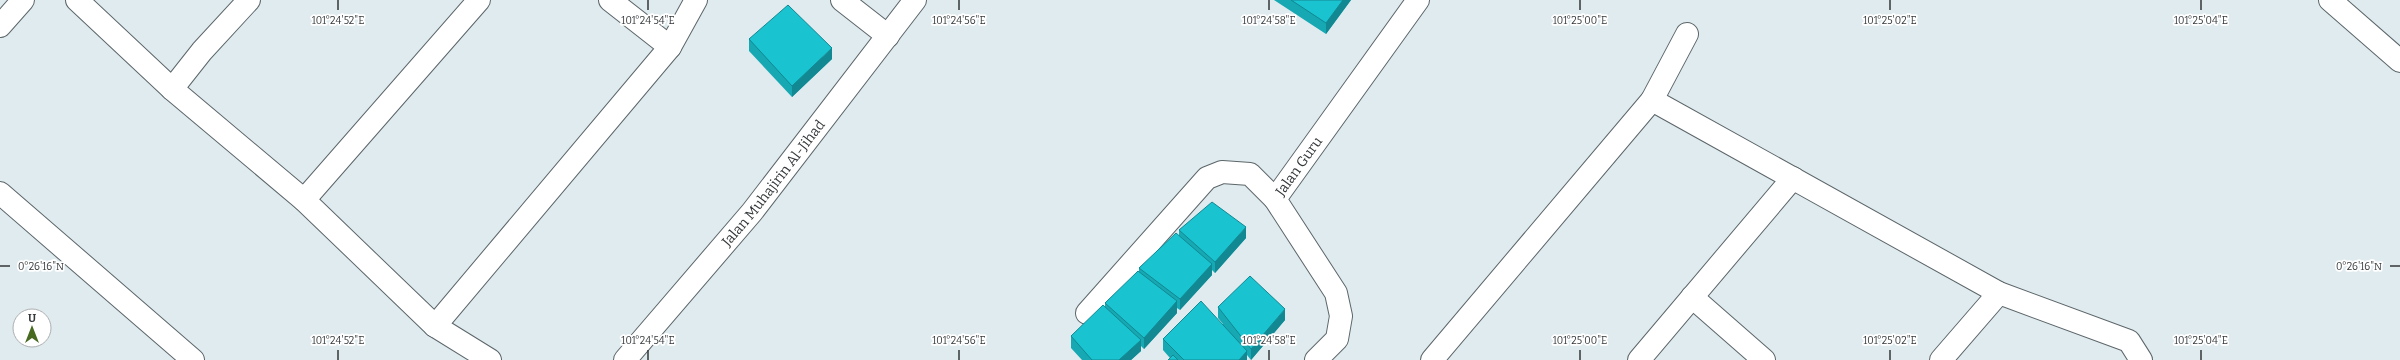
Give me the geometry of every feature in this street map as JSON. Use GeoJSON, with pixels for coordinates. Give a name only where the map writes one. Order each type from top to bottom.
{"type":"FeatureCollection","features":[{"type":"Feature","properties":{"kind":"street"},"geometry":{"type":"LineString","coordinates":[[0,26],[23,0]]}},
{"type":"Feature","properties":{"kind":"street"},"geometry":{"type":"LineString","coordinates":[[77,0],[172,89],[304,200],[435,326],[490,360]]}},
{"type":"Feature","properties":{"kind":"street"},"geometry":{"type":"LineString","coordinates":[[172,89],[202,51],[249,0]]}},
{"type":"Feature","properties":{"kind":"street"},"geometry":{"type":"LineString","coordinates":[[304,200],[479,0]]}},
{"type":"Feature","properties":{"kind":"street"},"geometry":{"type":"LineString","coordinates":[[610,0],[670,47]]}},
{"type":"Feature","properties":{"kind":"street"},"geometry":{"type":"LineString","coordinates":[[435,326],[670,47],[696,0]]}},
{"type":"Feature","properties":{"kind":"street"},"geometry":{"type":"LineString","coordinates":[[842,0],[888,36]]}},
{"type":"Feature","properties":{"kind":"street","name":"Jalan Muhajirin Al-Jihad"},"geometry":{"type":"LineString","coordinates":[[625,360],[752,212],[915,0]]}},
{"type":"Feature","properties":{"kind":"street","name":"Jalan Guru"},"geometry":{"type":"LineString","coordinates":[[1316,360],[1337,339],[1341,316],[1336,293],[1275,199],[1418,0]]}},
{"type":"Feature","properties":{"kind":"street"},"geometry":{"type":"LineString","coordinates":[[2330,0],[2400,61]]}},
{"type":"Feature","properties":{"kind":"street"},"geometry":{"type":"LineString","coordinates":[[1432,360],[1652,100],[1687,34]]}},
{"type":"Feature","properties":{"kind":"street"},"geometry":{"type":"LineString","coordinates":[[1652,100],[1999,293],[2129,341],[2141,360]]}},
{"type":"Feature","properties":{"kind":"street"},"geometry":{"type":"LineString","coordinates":[[1088,313],[1206,178],[1222,172],[1250,174],[1275,199]]}},
{"type":"Feature","properties":{"kind":"street"},"geometry":{"type":"LineString","coordinates":[[1639,360],[1793,178]]}},
{"type":"Feature","properties":{"kind":"street"},"geometry":{"type":"LineString","coordinates":[[0,193],[193,360]]}},
{"type":"Feature","properties":{"kind":"street"},"geometry":{"type":"LineString","coordinates":[[1941,360],[1999,293]]}},
{"type":"Feature","properties":{"kind":"street"},"geometry":{"type":"LineString","coordinates":[[1692,297],[1764,360]]}},
{"type":"Feature","properties":{"kind":"building"},"geometry":{"type":"Polygon","coordinates":[[[1291,0],[1343,0],[1326,23],[1291,0]]]}},
{"type":"Feature","properties":{"kind":"building"},"geometry":{"type":"Polygon","coordinates":[[[788,5],[832,48],[792,86],[749,39],[788,5]]]}},
{"type":"Feature","properties":{"kind":"building"},"geometry":{"type":"Polygon","coordinates":[[[1212,202],[1246,227],[1215,262],[1179,230],[1212,202]]]}},
{"type":"Feature","properties":{"kind":"building"},"geometry":{"type":"Polygon","coordinates":[[[1176,233],[1212,264],[1180,299],[1139,268],[1176,233]]]}},
{"type":"Feature","properties":{"kind":"building"},"geometry":{"type":"Polygon","coordinates":[[[1138,271],[1177,301],[1144,338],[1105,303],[1138,271]]]}},
{"type":"Feature","properties":{"kind":"building"},"geometry":{"type":"Polygon","coordinates":[[[1250,276],[1285,309],[1251,349],[1218,307],[1250,276]]]}},
{"type":"Feature","properties":{"kind":"building"},"geometry":{"type":"Polygon","coordinates":[[[1201,301],[1247,351],[1239,360],[1184,360],[1163,339],[1201,301]]]}},
{"type":"Feature","properties":{"kind":"building"},"geometry":{"type":"Polygon","coordinates":[[[1103,305],[1141,340],[1119,360],[1092,360],[1071,336],[1103,305]]]}},
{"type":"Feature","properties":{"kind":"building"},"geometry":{"type":"Polygon","coordinates":[[[1173,355],[1178,360],[1168,360],[1173,355]]]}}]}
